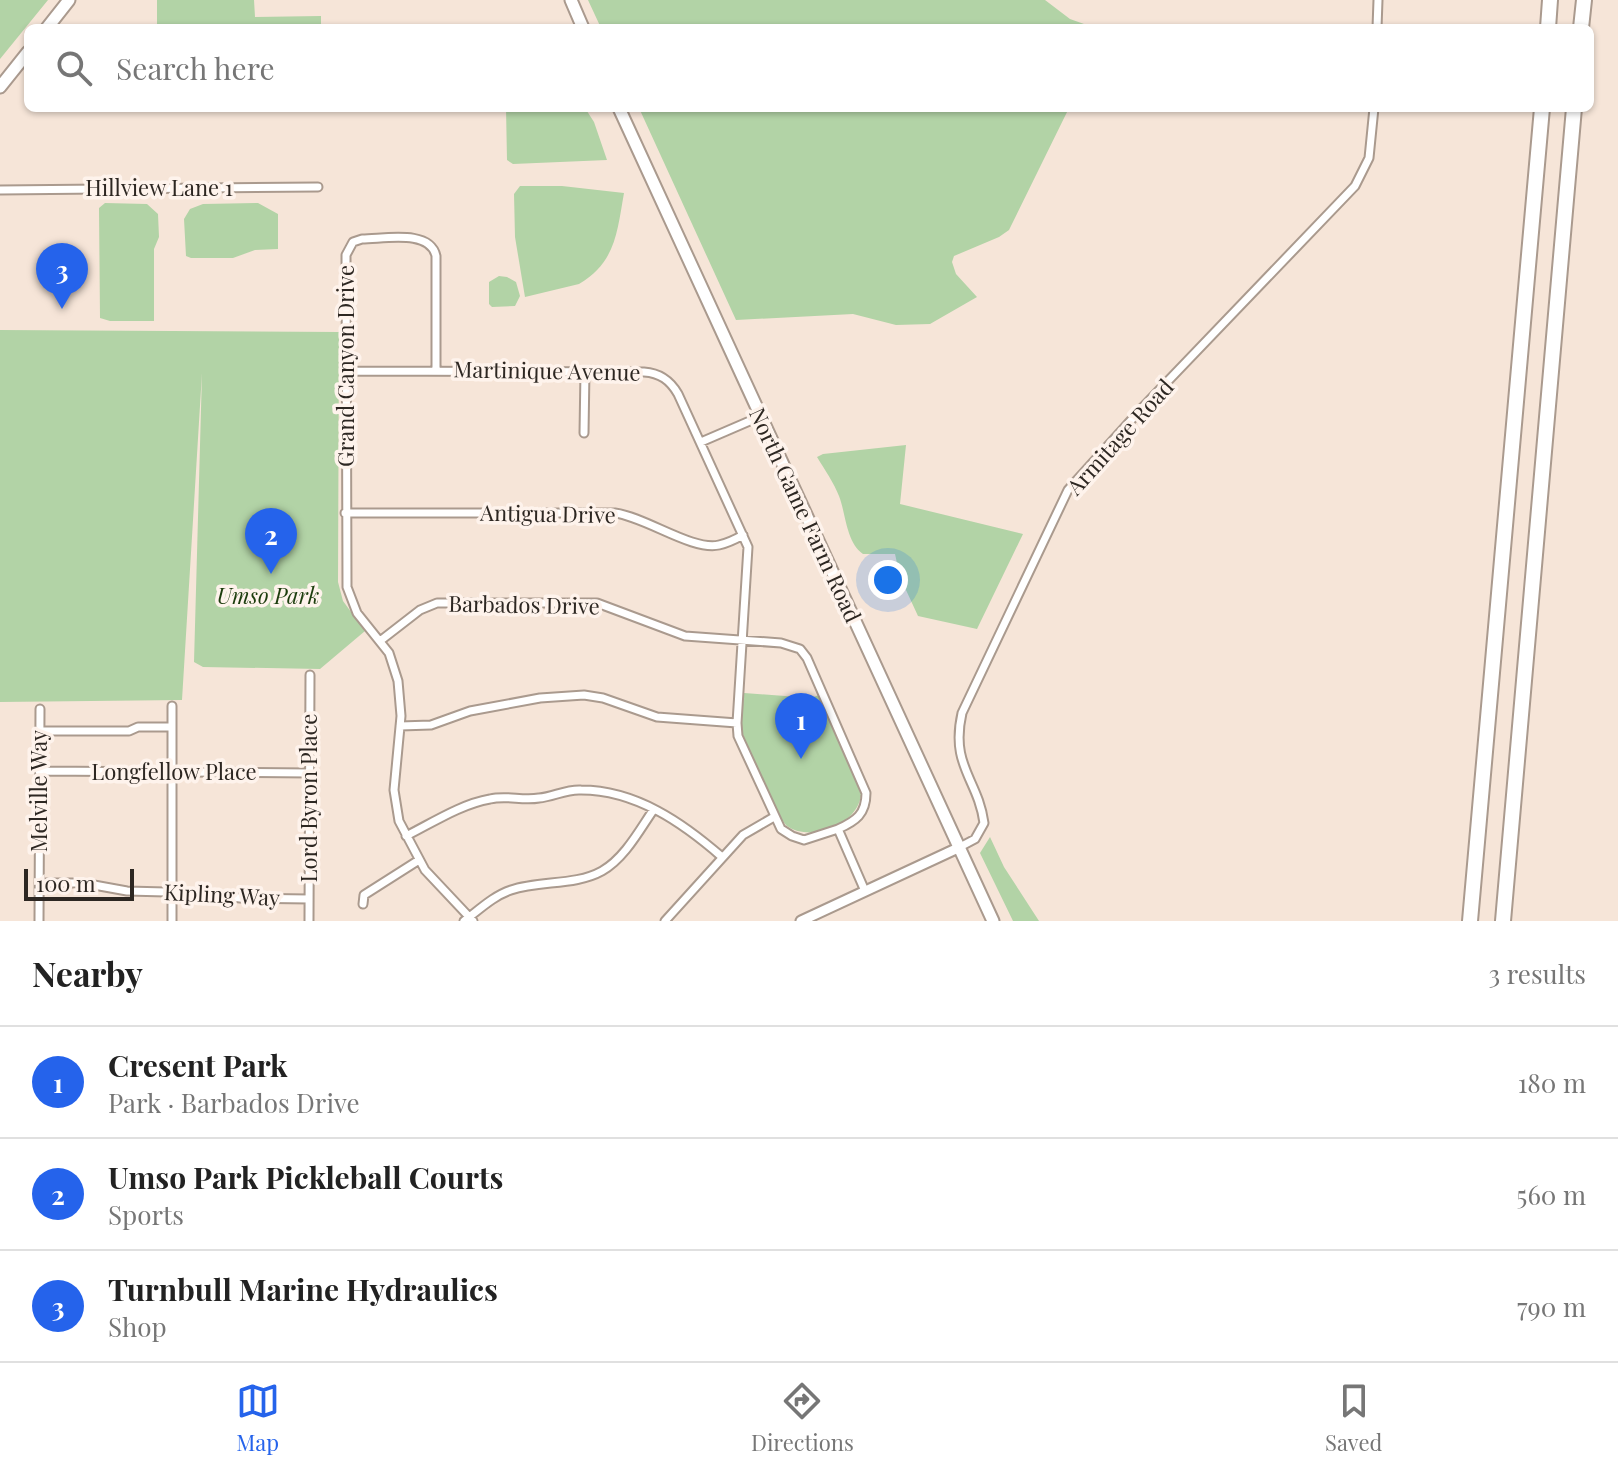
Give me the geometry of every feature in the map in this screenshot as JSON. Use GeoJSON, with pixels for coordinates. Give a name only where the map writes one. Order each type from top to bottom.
{"type":"FeatureCollection","features":[{"type":"Feature","properties":{"kind":"highway"},"geometry":{"type":"LineString","coordinates":[[1548,24],[1550,0]]}},
{"type":"Feature","properties":{"kind":"highway"},"geometry":{"type":"LineString","coordinates":[[1581,24],[1584,0]]}},
{"type":"Feature","properties":{"kind":"highway"},"geometry":{"type":"LineString","coordinates":[[1470,921],[1542,112]]}},
{"type":"Feature","properties":{"kind":"highway"},"geometry":{"type":"LineString","coordinates":[[1503,921],[1574,112]]}},
{"type":"Feature","properties":{"kind":"main road"},"geometry":{"type":"LineString","coordinates":[[50,24],[69,0]]}},
{"type":"Feature","properties":{"kind":"main road"},"geometry":{"type":"LineString","coordinates":[[571,0],[581,24]]}},
{"type":"Feature","properties":{"kind":"main road"},"geometry":{"type":"LineString","coordinates":[[0,87],[24,57]]}},
{"type":"Feature","properties":{"kind":"main road","name":"North Game Farm Road"},"geometry":{"type":"LineString","coordinates":[[621,112],[993,921]]}},
{"type":"Feature","properties":{"kind":"street"},"geometry":{"type":"LineString","coordinates":[[1377,24],[1378,0]]}},
{"type":"Feature","properties":{"kind":"street","name":"Armitage Road"},"geometry":{"type":"LineString","coordinates":[[958,848],[975,839],[984,823],[961,761],[958,739],[962,713],[1068,490],[1143,407],[1355,186],[1369,158],[1374,112]]}},
{"type":"Feature","properties":{"kind":"street","name":"Hillview Lane 1"},"geometry":{"type":"LineString","coordinates":[[0,190],[318,187]]}},
{"type":"Feature","properties":{"kind":"street","name":"Grand Canyon Drive"},"geometry":{"type":"LineString","coordinates":[[436,370],[434,246],[422,239],[362,239],[353,242],[346,255],[347,587],[357,613],[380,641],[394,665],[400,694],[394,798],[396,813],[419,860],[469,920]]}},
{"type":"Feature","properties":{"kind":"street","name":"Martinique Avenue"},"geometry":{"type":"LineString","coordinates":[[346,371],[649,372],[664,377],[678,394],[743,535],[749,559],[738,736],[774,817]]}},
{"type":"Feature","properties":{"kind":"street"},"geometry":{"type":"LineString","coordinates":[[584,433],[585,371]]}},
{"type":"Feature","properties":{"kind":"street"},"geometry":{"type":"LineString","coordinates":[[701,442],[759,417]]}},
{"type":"Feature","properties":{"kind":"street","name":"Antigua Drive"},"geometry":{"type":"LineString","coordinates":[[345,513],[615,513],[705,545],[719,545],[743,535]]}},
{"type":"Feature","properties":{"kind":"street","name":"Barbados Drive"},"geometry":{"type":"LineString","coordinates":[[380,641],[420,610],[445,602],[592,602],[685,636],[786,644],[805,655],[865,790],[867,808],[856,820],[838,829]]}},
{"type":"Feature","properties":{"kind":"street","name":"Lord Byron Place"},"geometry":{"type":"LineString","coordinates":[[309,921],[310,675]]}},
{"type":"Feature","properties":{"kind":"street"},"geometry":{"type":"LineString","coordinates":[[400,726],[431,725],[470,711],[540,698],[584,695],[603,698],[657,717],[737,723]]}},
{"type":"Feature","properties":{"kind":"street"},"geometry":{"type":"LineString","coordinates":[[172,706],[172,921]]}},
{"type":"Feature","properties":{"kind":"street","name":"Melville Way"},"geometry":{"type":"LineString","coordinates":[[39,921],[40,709]]}},
{"type":"Feature","properties":{"kind":"street"},"geometry":{"type":"LineString","coordinates":[[40,731],[129,731],[138,727],[172,727]]}},
{"type":"Feature","properties":{"kind":"street","name":"Longfellow Place"},"geometry":{"type":"LineString","coordinates":[[39,771],[310,773]]}},
{"type":"Feature","properties":{"kind":"street"},"geometry":{"type":"LineString","coordinates":[[406,836],[471,805],[496,798],[540,798],[582,789],[625,798],[654,809],[680,823],[722,857]]}},
{"type":"Feature","properties":{"kind":"street"},"geometry":{"type":"LineString","coordinates":[[469,920],[497,896],[514,889],[585,877],[602,871],[622,853],[654,809]]}},
{"type":"Feature","properties":{"kind":"street"},"geometry":{"type":"LineString","coordinates":[[665,921],[747,832],[774,817],[781,829],[799,839],[816,838],[838,829],[865,891]]}},
{"type":"Feature","properties":{"kind":"street"},"geometry":{"type":"LineString","coordinates":[[801,921],[958,848]]}},
{"type":"Feature","properties":{"kind":"street"},"geometry":{"type":"LineString","coordinates":[[363,904],[364,895],[419,860]]}},
{"type":"Feature","properties":{"kind":"street","name":"Kipling Way"},"geometry":{"type":"LineString","coordinates":[[39,883],[83,883],[127,891],[205,893],[240,898],[309,899]]}},
{"type":"Feature","properties":{"kind":"green space"},"geometry":{"type":"Polygon","coordinates":[[[0,0],[48,0],[28,24],[24,24],[24,30],[0,59],[0,0]]]}},
{"type":"Feature","properties":{"kind":"green space"},"geometry":{"type":"Polygon","coordinates":[[[157,0],[254,0],[255,17],[321,16],[321,24],[157,24],[157,0]]]}},
{"type":"Feature","properties":{"kind":"green space"},"geometry":{"type":"Polygon","coordinates":[[[588,0],[1045,0],[1070,19],[1084,24],[599,24],[588,0]]]}},
{"type":"Feature","properties":{"kind":"green space"},"geometry":{"type":"Polygon","coordinates":[[[506,112],[588,112],[607,160],[513,164],[507,160],[506,112]]]}},
{"type":"Feature","properties":{"kind":"green space"},"geometry":{"type":"Polygon","coordinates":[[[641,112],[1067,112],[1009,230],[954,256],[952,262],[956,274],[977,297],[930,324],[896,325],[853,314],[736,320],[641,112]]]}},
{"type":"Feature","properties":{"kind":"green space"},"geometry":{"type":"Polygon","coordinates":[[[520,186],[562,186],[624,193],[608,256],[579,284],[525,297],[515,237],[514,194],[520,186]]]}},
{"type":"Feature","properties":{"kind":"green space"},"geometry":{"type":"Polygon","coordinates":[[[105,203],[147,204],[158,214],[159,237],[154,249],[154,321],[110,321],[100,318],[99,208],[105,203]]]}},
{"type":"Feature","properties":{"kind":"green space"},"geometry":{"type":"Polygon","coordinates":[[[258,203],[278,214],[278,249],[255,250],[233,258],[186,256],[184,219],[190,209],[203,204],[258,203]]]}},
{"type":"Feature","properties":{"kind":"green space"},"geometry":{"type":"Polygon","coordinates":[[[499,276],[516,282],[520,296],[515,306],[492,307],[489,304],[489,282],[499,276]]]}},
{"type":"Feature","properties":{"kind":"green space","name":"Umso Park"},"geometry":{"type":"Polygon","coordinates":[[[0,330],[339,332],[338,582],[343,601],[365,631],[320,669],[203,667],[194,662],[202,373],[182,700],[0,702],[0,330]]]}},
{"type":"Feature","properties":{"kind":"green space"},"geometry":{"type":"Polygon","coordinates":[[[906,445],[900,504],[1023,534],[977,629],[918,616],[900,577],[895,554],[863,554],[857,549],[837,491],[817,457],[906,445]]]}},
{"type":"Feature","properties":{"kind":"green space"},"geometry":{"type":"Polygon","coordinates":[[[744,693],[811,698],[819,695],[861,789],[860,801],[846,820],[823,831],[798,831],[787,826],[744,737],[741,721],[744,693]]]}},
{"type":"Feature","properties":{"kind":"green space"},"geometry":{"type":"Polygon","coordinates":[[[990,837],[1004,867],[1039,921],[1013,921],[980,853],[990,837]]]}},
{"type":"Feature","properties":{"kind":"place","name":"Turnbull Marine Hydraulics"},"geometry":{"type":"Point","coordinates":[62,309]}},
{"type":"Feature","properties":{"kind":"place","name":"Umso Park Pickleball Courts"},"geometry":{"type":"Point","coordinates":[271,574]}},
{"type":"Feature","properties":{"kind":"place","name":"Cresent Park"},"geometry":{"type":"Point","coordinates":[801,759]}}]}
